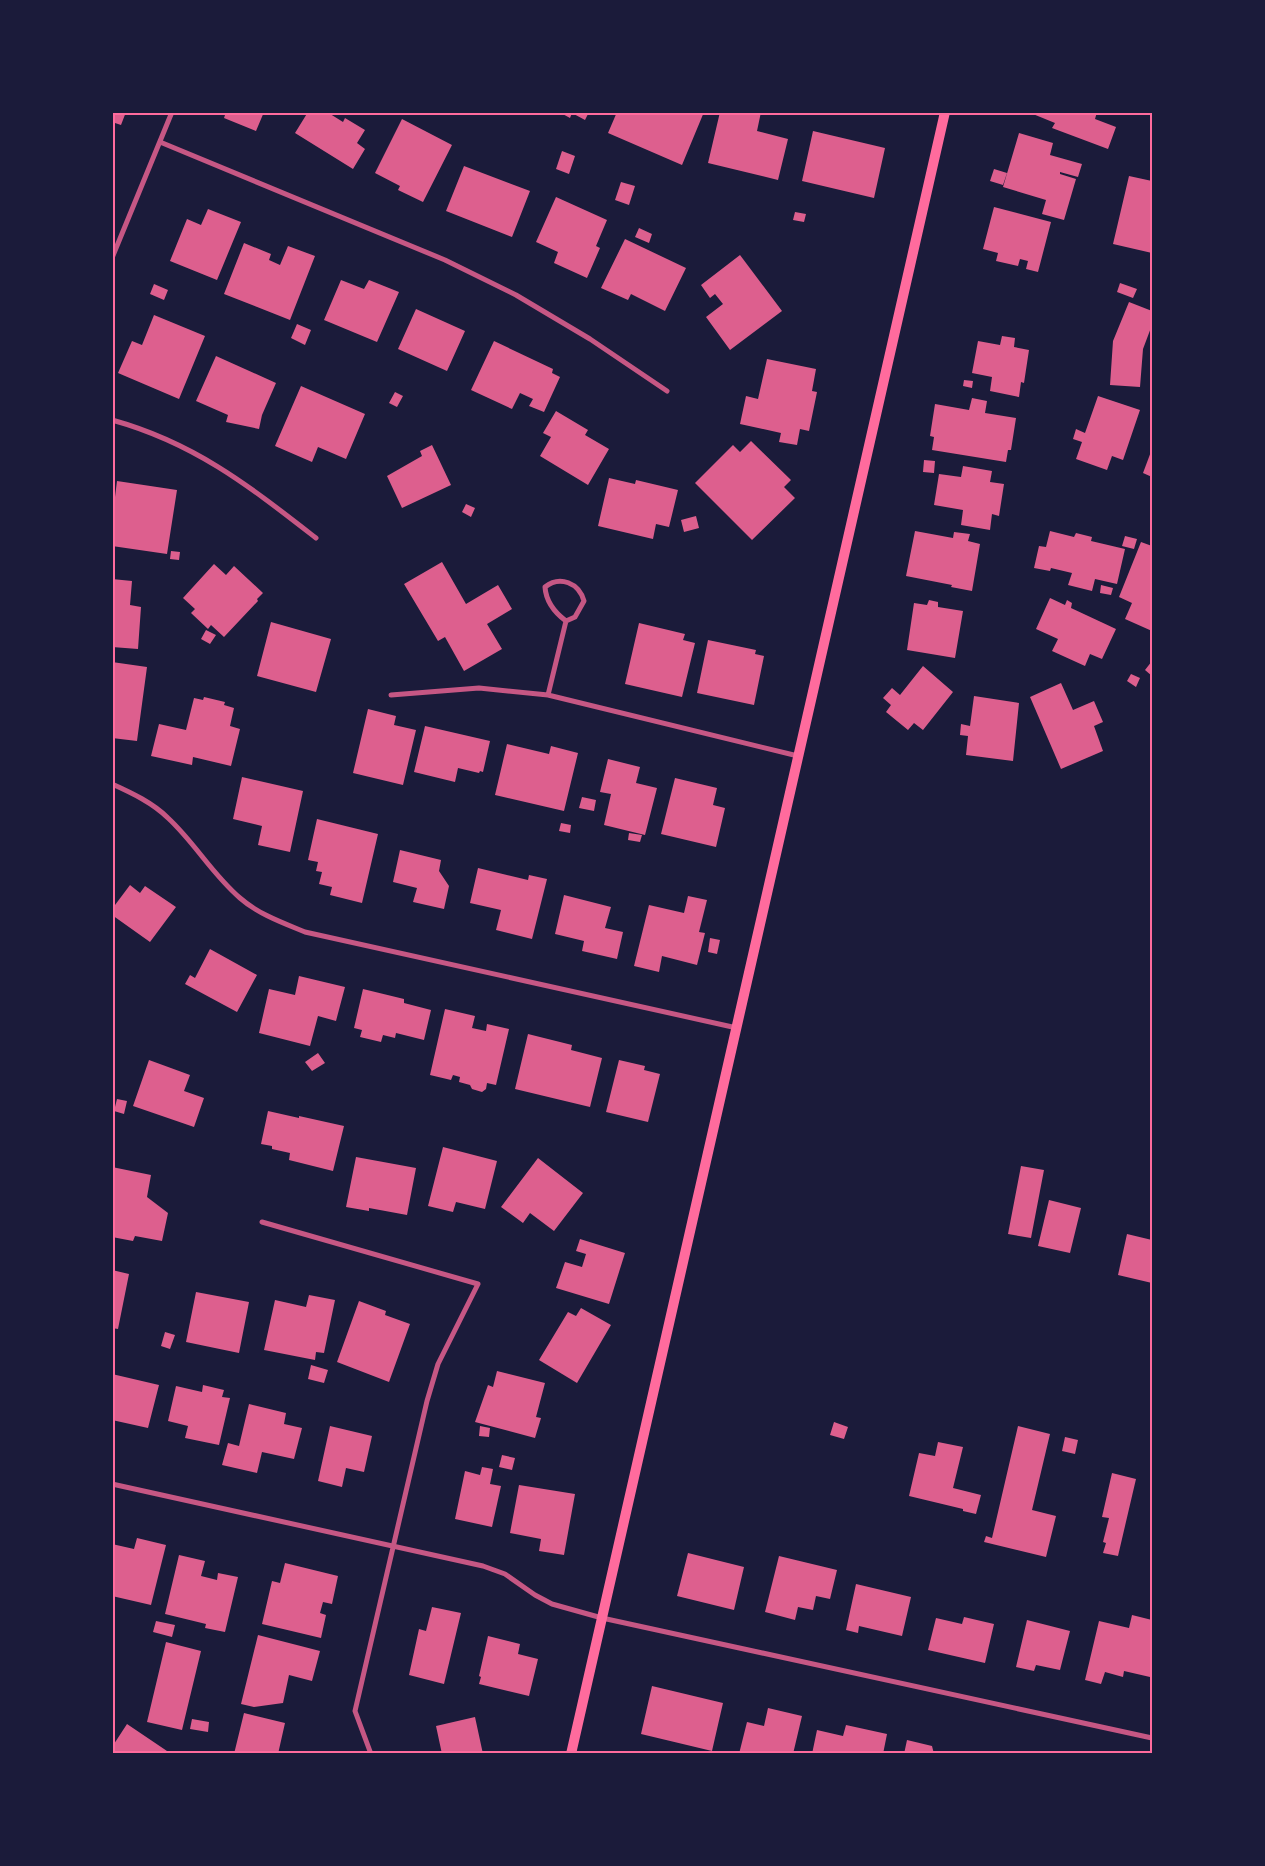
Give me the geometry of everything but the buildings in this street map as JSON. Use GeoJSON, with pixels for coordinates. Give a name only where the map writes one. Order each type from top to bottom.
{"type":"FeatureCollection","features":[{"type":"Feature","properties":{"kind":"main road"},"geometry":{"type":"LineString","coordinates":[[572,1754],[945,112]]}},
{"type":"Feature","properties":{"kind":"street"},"geometry":{"type":"LineString","coordinates":[[112,258],[172,112]]}},
{"type":"Feature","properties":{"kind":"street"},"geometry":{"type":"LineString","coordinates":[[160,142],[446,260],[516,295],[590,339],[667,391]]}},
{"type":"Feature","properties":{"kind":"street"},"geometry":{"type":"LineString","coordinates":[[112,420],[142,428],[182,445],[220,466],[316,538]]}},
{"type":"Feature","properties":{"kind":"street"},"geometry":{"type":"LineString","coordinates":[[551,582],[575,585],[581,591],[584,600],[581,609],[575,617],[566,621],[554,611],[545,596],[545,587],[551,582]]}},
{"type":"Feature","properties":{"kind":"street"},"geometry":{"type":"LineString","coordinates":[[548,695],[566,621]]}},
{"type":"Feature","properties":{"kind":"street"},"geometry":{"type":"LineString","coordinates":[[391,695],[479,688],[548,695],[798,756]]}},
{"type":"Feature","properties":{"kind":"street"},"geometry":{"type":"LineString","coordinates":[[112,784],[143,800],[168,817],[216,875],[241,900],[268,916],[305,932],[737,1028]]}},
{"type":"Feature","properties":{"kind":"street"},"geometry":{"type":"LineString","coordinates":[[262,1222],[478,1284],[455,1329],[427,1401],[355,1712],[371,1754]]}},
{"type":"Feature","properties":{"kind":"street"},"geometry":{"type":"LineString","coordinates":[[112,1484],[483,1566],[504,1574],[552,1604],[602,1618],[1152,1738]]}}]}
